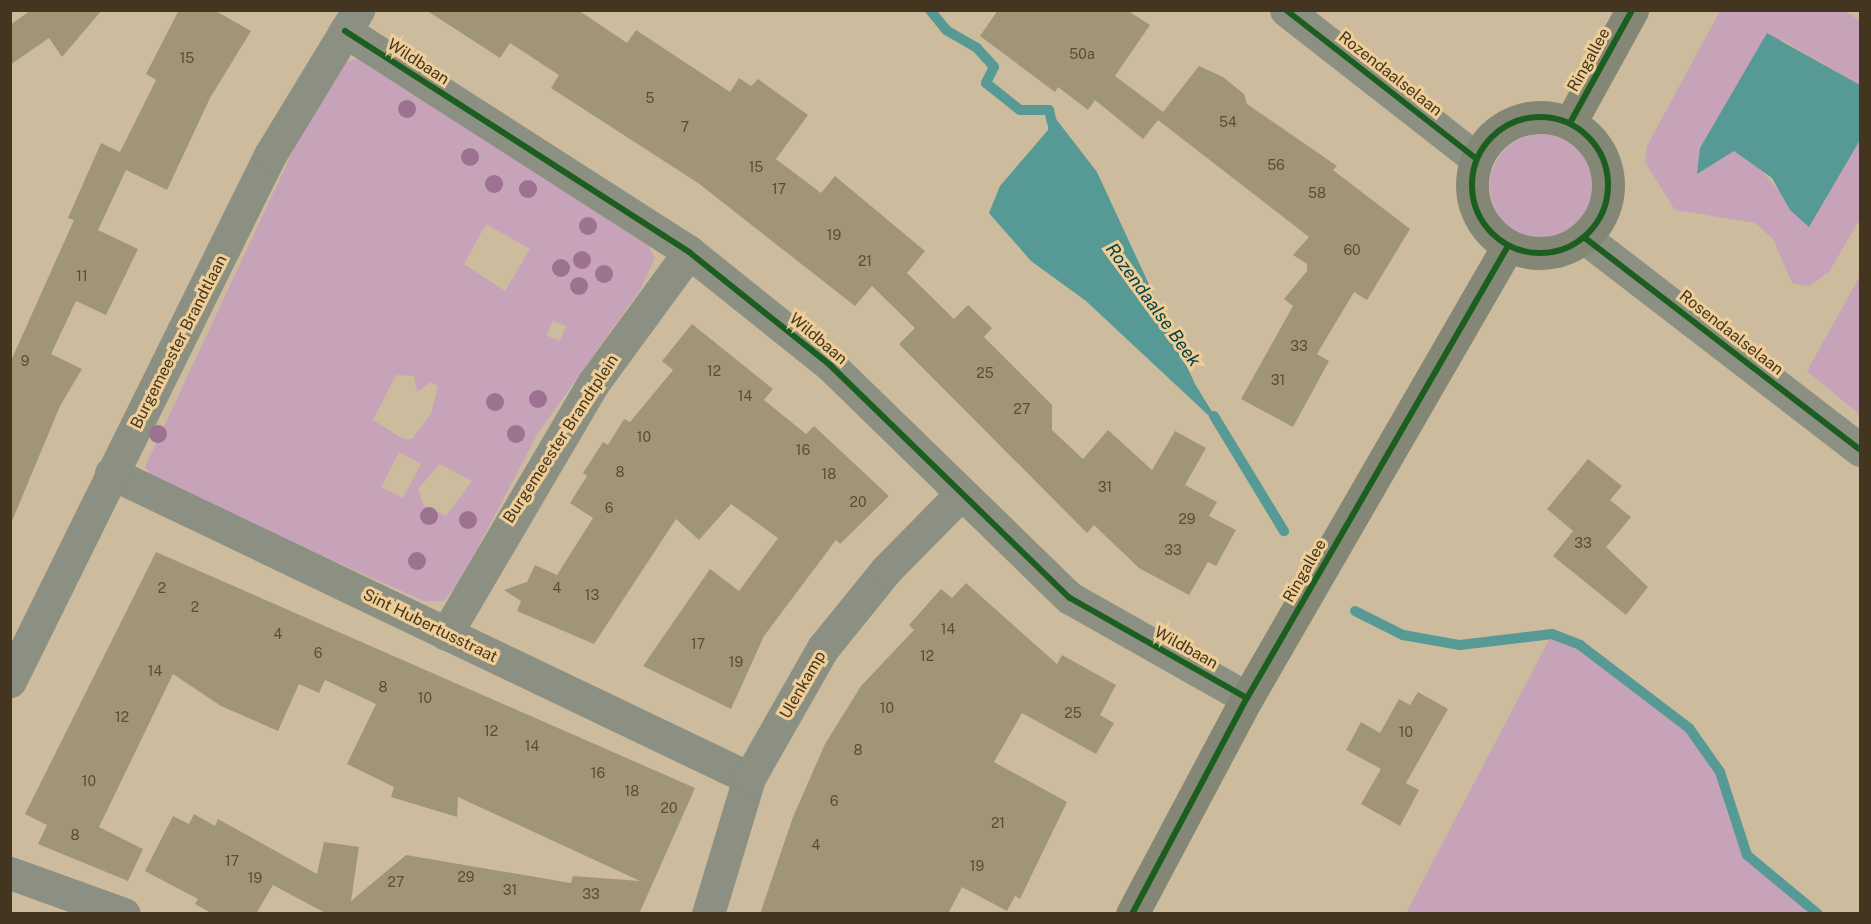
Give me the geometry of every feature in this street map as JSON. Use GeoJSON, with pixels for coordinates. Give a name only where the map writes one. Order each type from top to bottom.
{"type":"FeatureCollection","features":[{"type":"Feature","properties":{"kind":"main road","name":"Ringallee"},"geometry":{"type":"LineString","coordinates":[[1570,123],[1632,10]]}},
{"type":"Feature","properties":{"kind":"main road"},"geometry":{"type":"LineString","coordinates":[[1549,117],[1570,123],[1596,147],[1609,190],[1602,216],[1585,238],[1548,254],[1508,246],[1483,224],[1475,208],[1472,183],[1477,159],[1506,125],[1549,117]]}},
{"type":"Feature","properties":{"kind":"main road","name":"Ringallee"},"geometry":{"type":"LineString","coordinates":[[1132,914],[1247,698],[1508,246]]}},
{"type":"Feature","properties":{"kind":"street","name":"Rozendaalselaan"},"geometry":{"type":"LineString","coordinates":[[1286,10],[1477,159]]}},
{"type":"Feature","properties":{"kind":"street","name":"Wildbaan"},"geometry":{"type":"LineString","coordinates":[[352,21],[689,252],[830,365],[1070,597],[1247,698]]}},
{"type":"Feature","properties":{"kind":"street","name":"Burgemeester Brandtlaan"},"geometry":{"type":"LineString","coordinates":[[10,681],[111,473],[191,324],[270,155],[352,21]]}},
{"type":"Feature","properties":{"kind":"street","name":"Rosendaalselaan"},"geometry":{"type":"LineString","coordinates":[[1585,238],[1860,450]]}},
{"type":"Feature","properties":{"kind":"street","name":"Burgemeester Brandtplein"},"geometry":{"type":"LineString","coordinates":[[446,634],[594,382],[689,252]]}},
{"type":"Feature","properties":{"kind":"street","name":"Sint Hubertusstraat"},"geometry":{"type":"LineString","coordinates":[[111,473],[749,778]]}},
{"type":"Feature","properties":{"kind":"street","name":"Ulenkamp"},"geometry":{"type":"LineString","coordinates":[[708,914],[749,778],[823,648],[887,569],[961,494]]}},
{"type":"Feature","properties":{"kind":"street"},"geometry":{"type":"LineString","coordinates":[[10,873],[124,914]]}},
{"type":"Feature","properties":{"kind":"shaded area"},"geometry":{"type":"Polygon","coordinates":[[[1720,11],[1845,11],[1860,21],[1860,85],[1782,40],[1732,96],[1700,148],[1734,151],[1753,161],[1809,226],[1860,140],[1860,219],[1829,272],[1809,286],[1792,283],[1773,239],[1755,223],[1675,210],[1645,162],[1647,146],[1720,11]]]}},
{"type":"Feature","properties":{"kind":"shaded area"},"geometry":{"type":"Polygon","coordinates":[[[360,57],[646,241],[655,258],[640,290],[538,433],[458,585],[443,601],[424,601],[208,505],[154,479],[145,467],[297,142],[341,65],[360,57]],[[486,224],[464,264],[505,291],[530,249],[486,224]],[[553,321],[546,335],[560,341],[566,326],[553,321]],[[396,375],[373,420],[403,439],[412,439],[431,414],[438,386],[431,382],[417,392],[414,376],[396,375]],[[399,452],[381,487],[403,498],[421,464],[399,452]],[[440,464],[418,489],[423,505],[446,516],[472,481],[440,464]]]}},
{"type":"Feature","properties":{"kind":"shaded area"},"geometry":{"type":"Polygon","coordinates":[[[1542,134],[1562,138],[1579,149],[1590,166],[1594,186],[1590,206],[1579,223],[1562,234],[1542,238],[1522,234],[1505,223],[1494,206],[1490,186],[1494,166],[1505,149],[1522,138],[1542,134]]]}},
{"type":"Feature","properties":{"kind":"shaded area"},"geometry":{"type":"Polygon","coordinates":[[[1860,276],[1860,415],[1807,371],[1860,276]]]}},
{"type":"Feature","properties":{"kind":"shaded area"},"geometry":{"type":"Polygon","coordinates":[[[1552,634],[1580,645],[1689,728],[1720,772],[1747,855],[1818,913],[1406,913],[1552,634]]]}},
{"type":"Feature","properties":{"kind":"water"},"geometry":{"type":"Polygon","coordinates":[[[1767,33],[1860,85],[1860,140],[1809,227],[1790,210],[1772,178],[1734,151],[1697,174],[1700,148],[1767,33]]]}},
{"type":"Feature","properties":{"kind":"water"},"geometry":{"type":"Polygon","coordinates":[[[1049,110],[1097,172],[1195,384],[1222,428],[1086,301],[1031,261],[989,213],[1000,186],[1048,130],[1049,110]]]}},
{"type":"Feature","properties":{"kind":"building"},"geometry":{"type":"Polygon","coordinates":[[[31,10],[102,10],[62,57],[49,38],[10,65],[10,25],[31,10]]]}},
{"type":"Feature","properties":{"kind":"building"},"geometry":{"type":"Polygon","coordinates":[[[179,10],[214,10],[251,31],[210,98],[167,190],[126,170],[98,230],[138,249],[106,315],[76,301],[51,354],[82,369],[60,406],[10,526],[10,363],[74,220],[68,218],[101,143],[120,152],[156,80],[146,74],[179,10]]]}},
{"type":"Feature","properties":{"kind":"building"},"geometry":{"type":"Polygon","coordinates":[[[426,10],[578,10],[627,43],[636,30],[730,92],[739,78],[751,86],[758,79],[808,115],[776,159],[821,193],[835,176],[925,251],[907,273],[954,319],[968,305],[992,328],[984,337],[1052,405],[1052,430],[1083,459],[1108,430],[1152,470],[1175,431],[1206,448],[1185,485],[1217,502],[1209,516],[1236,530],[1216,566],[1208,562],[1189,595],[1139,568],[1094,525],[1087,533],[899,344],[915,328],[872,286],[855,306],[698,183],[551,88],[559,75],[510,43],[500,58],[426,10]]]}},
{"type":"Feature","properties":{"kind":"building"},"geometry":{"type":"Polygon","coordinates":[[[998,10],[1127,10],[1150,25],[1115,76],[1163,112],[1199,66],[1223,77],[1244,94],[1247,104],[1337,166],[1333,170],[1410,229],[1367,300],[1354,292],[1317,354],[1329,361],[1293,427],[1241,399],[1293,306],[1284,299],[1307,271],[1307,264],[1293,255],[1309,237],[1158,120],[1143,139],[1095,100],[1088,110],[1058,87],[1055,92],[980,36],[998,10]]]}},
{"type":"Feature","properties":{"kind":"building"},"geometry":{"type":"Polygon","coordinates":[[[692,324],[773,389],[764,400],[806,434],[814,426],[889,496],[840,544],[836,540],[764,636],[731,709],[643,666],[710,569],[739,591],[778,538],[731,504],[699,540],[676,519],[594,644],[517,611],[521,601],[504,590],[527,582],[535,565],[557,575],[593,518],[570,503],[587,476],[583,473],[603,442],[608,445],[624,419],[630,422],[673,370],[662,361],[692,324]]]}},
{"type":"Feature","properties":{"kind":"building"},"geometry":{"type":"Polygon","coordinates":[[[1588,459],[1622,486],[1610,500],[1631,517],[1606,547],[1648,587],[1626,615],[1553,556],[1573,531],[1547,509],[1588,459]]]}},
{"type":"Feature","properties":{"kind":"building"},"geometry":{"type":"Polygon","coordinates":[[[156,552],[695,788],[639,914],[327,914],[273,885],[256,914],[213,914],[195,904],[198,899],[145,871],[173,816],[189,824],[194,814],[215,826],[218,819],[317,874],[324,842],[359,847],[351,901],[406,855],[571,883],[573,876],[640,881],[458,797],[457,817],[391,797],[394,787],[347,764],[376,704],[325,680],[319,693],[299,684],[278,731],[221,706],[173,674],[99,827],[143,849],[128,881],[38,844],[47,825],[25,814],[156,552]]]}},
{"type":"Feature","properties":{"kind":"building"},"geometry":{"type":"Polygon","coordinates":[[[966,583],[1057,664],[1062,655],[1116,685],[1100,715],[1114,723],[1096,754],[1022,713],[994,762],[1067,802],[1020,899],[1015,896],[1007,911],[962,887],[948,914],[760,914],[793,817],[825,744],[861,686],[914,630],[909,625],[941,589],[952,598],[966,583]]]}},
{"type":"Feature","properties":{"kind":"building"},"geometry":{"type":"Polygon","coordinates":[[[1418,692],[1448,709],[1406,783],[1419,790],[1400,826],[1361,804],[1381,769],[1346,750],[1361,722],[1380,733],[1399,699],[1410,705],[1418,692]]]}},
{"type":"Feature","properties":{"kind":"waterway","name":"Rozendaalse Beek"},"geometry":{"type":"LineString","coordinates":[[930,10],[946,30],[977,48],[994,67],[986,83],[1020,110],[1049,110],[1052,123]]}},
{"type":"Feature","properties":{"kind":"waterway","name":"Rozendaalse Beek"},"geometry":{"type":"LineString","coordinates":[[1214,416],[1284,531]]}},
{"type":"Feature","properties":{"kind":"waterway","name":"Rozendaalse Beek"},"geometry":{"type":"LineString","coordinates":[[1355,611],[1403,635],[1460,645],[1552,634],[1580,645],[1689,728],[1720,772],[1747,855],[1818,914]]}},
{"type":"Feature","properties":{"kind":"cycle path"},"geometry":{"type":"LineString","coordinates":[[1286,10],[1477,159]]}},
{"type":"Feature","properties":{"kind":"cycle path"},"geometry":{"type":"LineString","coordinates":[[1570,123],[1632,10]]}},
{"type":"Feature","properties":{"kind":"cycle path"},"geometry":{"type":"LineString","coordinates":[[345,31],[689,252],[830,365],[1070,598],[1247,698]]}},
{"type":"Feature","properties":{"kind":"cycle path"},"geometry":{"type":"LineString","coordinates":[[1540,117],[1566,122],[1578,128],[1588,137],[1597,147],[1603,159],[1608,185],[1603,211],[1597,223],[1588,233],[1578,242],[1566,248],[1540,253],[1514,248],[1502,242],[1492,233],[1483,223],[1477,211],[1472,185],[1477,159],[1483,147],[1492,137],[1502,128],[1514,122],[1540,117]]}},
{"type":"Feature","properties":{"kind":"cycle path"},"geometry":{"type":"LineString","coordinates":[[1585,238],[1860,450]]}},
{"type":"Feature","properties":{"kind":"cycle path"},"geometry":{"type":"LineString","coordinates":[[1132,914],[1247,698],[1508,246]]}}]}
